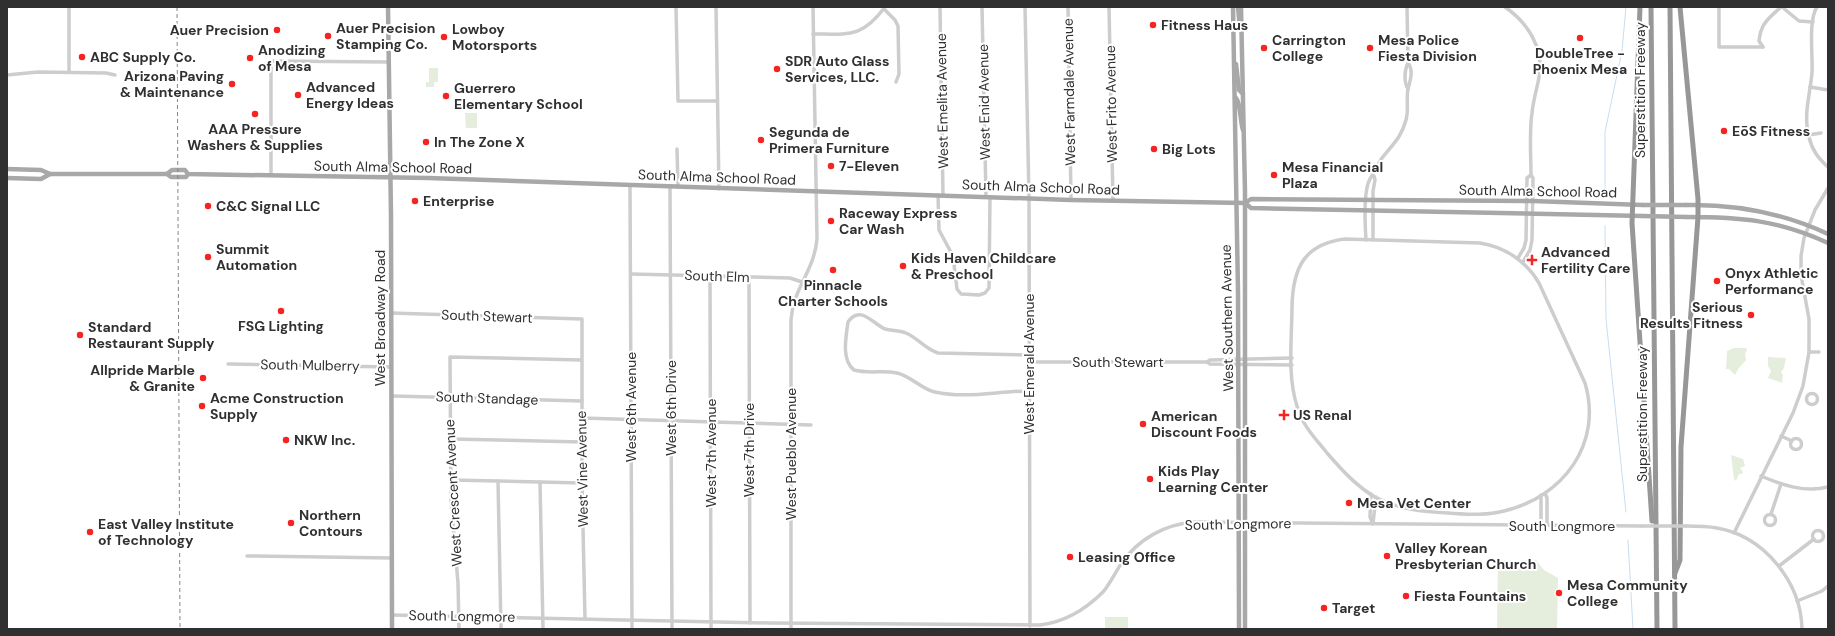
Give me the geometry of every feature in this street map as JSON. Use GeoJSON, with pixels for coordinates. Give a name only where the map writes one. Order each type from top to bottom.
{"type":"FeatureCollection","features":[{"type":"Feature","properties":{"kind":"highway"},"geometry":{"type":"LineString","coordinates":[[1640,7],[1632,216],[1655,573]]}},
{"type":"Feature","properties":{"kind":"highway","name":"Superstition Freeway"},"geometry":{"type":"LineString","coordinates":[[1651,7],[1655,573],[1657,629]]}},
{"type":"Feature","properties":{"kind":"highway"},"geometry":{"type":"LineString","coordinates":[[1670,7],[1675,629]]}},
{"type":"Feature","properties":{"kind":"highway"},"geometry":{"type":"LineString","coordinates":[[1674,578],[1680,560],[1681,447],[1698,217],[1680,7]]}},
{"type":"Feature","properties":{"kind":"main road","name":"West Broadway Road"},"geometry":{"type":"LineString","coordinates":[[388,7],[391,177],[392,629]]}},
{"type":"Feature","properties":{"kind":"main road","name":"West Southern Avenue"},"geometry":{"type":"LineString","coordinates":[[1233,7],[1237,203],[1239,629]]}},
{"type":"Feature","properties":{"kind":"main road"},"geometry":{"type":"LineString","coordinates":[[1238,7],[1238,22],[1242,32]]}},
{"type":"Feature","properties":{"kind":"main road","name":"West Southern Avenue"},"geometry":{"type":"LineString","coordinates":[[1241,7],[1245,203],[1245,629]]}},
{"type":"Feature","properties":{"kind":"main road"},"geometry":{"type":"LineString","coordinates":[[1234,54],[1238,71],[1239,90],[1243,94]]}},
{"type":"Feature","properties":{"kind":"main road"},"geometry":{"type":"LineString","coordinates":[[1235,97],[1239,102],[1240,121],[1244,136]]}},
{"type":"Feature","properties":{"kind":"main road","name":"South Alma School Road"},"geometry":{"type":"LineString","coordinates":[[7,170],[41,170],[50,174]]}},
{"type":"Feature","properties":{"kind":"main road","name":"South Alma School Road"},"geometry":{"type":"LineString","coordinates":[[7,178],[41,178],[50,174],[167,174],[171,178],[186,178],[188,174],[271,175],[391,177],[678,188],[1112,201],[1245,203],[1251,199],[1527,201],[1643,205],[1698,204],[1726,205],[1747,208],[1809,225],[1828,234]]}},
{"type":"Feature","properties":{"kind":"main road","name":"South Alma School Road"},"geometry":{"type":"LineString","coordinates":[[1245,203],[1251,208],[1724,217],[1763,221],[1806,233],[1828,243]]}},
{"type":"Feature","properties":{"kind":"main road"},"geometry":{"type":"LineString","coordinates":[[1239,585],[1242,589],[1242,618],[1245,623]]}},
{"type":"Feature","properties":{"kind":"street"},"geometry":{"type":"LineString","coordinates":[[69,7],[69,72]]}},
{"type":"Feature","properties":{"kind":"street"},"geometry":{"type":"LineString","coordinates":[[676,7],[678,102],[717,101]]}},
{"type":"Feature","properties":{"kind":"street"},"geometry":{"type":"LineString","coordinates":[[716,7],[719,189]]}},
{"type":"Feature","properties":{"kind":"street","name":"West Pueblo Avenue"},"geometry":{"type":"LineString","coordinates":[[791,629],[791,309],[802,282],[812,263],[816,250],[813,7]]}},
{"type":"Feature","properties":{"kind":"street","name":"West Emelita Avenue"},"geometry":{"type":"LineString","coordinates":[[940,7],[941,195],[939,230],[953,256],[957,289],[961,294],[970,295]]}},
{"type":"Feature","properties":{"kind":"street","name":"West Enid Avenue"},"geometry":{"type":"LineString","coordinates":[[970,295],[979,295],[984,293],[989,288],[990,282],[982,7]]}},
{"type":"Feature","properties":{"kind":"street","name":"West Emerald Avenue"},"geometry":{"type":"LineString","coordinates":[[1025,7],[1029,198],[1030,626]]}},
{"type":"Feature","properties":{"kind":"street","name":"West Farmdale Avenue"},"geometry":{"type":"LineString","coordinates":[[1068,7],[1071,200]]}},
{"type":"Feature","properties":{"kind":"street","name":"West Frito Avenue"},"geometry":{"type":"LineString","coordinates":[[1109,7],[1112,201]]}},
{"type":"Feature","properties":{"kind":"street"},"geometry":{"type":"LineString","coordinates":[[1366,240],[1365,210],[1370,179],[1374,176],[1381,160],[1401,135],[1408,112],[1408,89],[1406,84],[1408,63],[1407,7]]}},
{"type":"Feature","properties":{"kind":"street"},"geometry":{"type":"LineString","coordinates":[[1505,7],[1515,14],[1528,28],[1536,44],[1539,58],[1539,79],[1531,115],[1531,175],[1533,178],[1531,246],[1523,262]]}},
{"type":"Feature","properties":{"kind":"street"},"geometry":{"type":"LineString","coordinates":[[1719,7],[1719,47],[1763,47],[1759,41],[1761,29],[1766,21],[1781,7],[1799,21],[1813,22]]}},
{"type":"Feature","properties":{"kind":"street"},"geometry":{"type":"LineString","coordinates":[[1817,7],[1814,11],[1810,87],[1806,108],[1808,135],[1815,153],[1828,167]]}},
{"type":"Feature","properties":{"kind":"street"},"geometry":{"type":"LineString","coordinates":[[813,34],[849,34],[858,31],[872,24],[885,8],[898,26],[899,74],[896,82]]}},
{"type":"Feature","properties":{"kind":"street"},"geometry":{"type":"LineString","coordinates":[[271,175],[271,61],[389,62]]}},
{"type":"Feature","properties":{"kind":"street"},"geometry":{"type":"LineString","coordinates":[[7,75],[38,72],[106,72],[115,75]]}},
{"type":"Feature","properties":{"kind":"street"},"geometry":{"type":"LineString","coordinates":[[1810,87],[1828,90]]}},
{"type":"Feature","properties":{"kind":"street"},"geometry":{"type":"LineString","coordinates":[[1808,135],[1821,133]]}},
{"type":"Feature","properties":{"kind":"street"},"geometry":{"type":"LineString","coordinates":[[677,149],[678,188]]}},
{"type":"Feature","properties":{"kind":"street"},"geometry":{"type":"LineString","coordinates":[[1518,258],[1524,248],[1526,240],[1527,178],[1531,175]]}},
{"type":"Feature","properties":{"kind":"street"},"geometry":{"type":"LineString","coordinates":[[1373,240],[1374,176]]}},
{"type":"Feature","properties":{"kind":"street","name":"West 6th Avenue"},"geometry":{"type":"LineString","coordinates":[[630,186],[632,629]]}},
{"type":"Feature","properties":{"kind":"street","name":"West 6th Drive"},"geometry":{"type":"LineString","coordinates":[[670,187],[672,629]]}},
{"type":"Feature","properties":{"kind":"street"},"geometry":{"type":"LineString","coordinates":[[1734,533],[1800,395],[1806,375],[1809,352],[1808,307],[1801,267],[1801,256],[1809,225],[1820,200],[1828,188]]}},
{"type":"Feature","properties":{"kind":"street"},"geometry":{"type":"LineString","coordinates":[[1345,239],[1373,240],[1480,243],[1496,246],[1523,262],[1539,283],[1585,383],[1589,400],[1589,427],[1580,455],[1571,469],[1543,494],[1525,504],[1504,511],[1477,515],[1422,512],[1400,507],[1376,497],[1346,475],[1308,429],[1301,417],[1295,399],[1292,365],[1292,290],[1296,273],[1302,260],[1311,251],[1326,244],[1345,239]]}},
{"type":"Feature","properties":{"kind":"street","name":"South Elm"},"geometry":{"type":"LineString","coordinates":[[630,274],[790,278],[802,282]]}},
{"type":"Feature","properties":{"kind":"street","name":"West 7th Avenue"},"geometry":{"type":"LineString","coordinates":[[710,276],[711,629]]}},
{"type":"Feature","properties":{"kind":"street","name":"West 7th Drive"},"geometry":{"type":"LineString","coordinates":[[749,277],[750,623]]}},
{"type":"Feature","properties":{"kind":"street","name":"South Stewart"},"geometry":{"type":"LineString","coordinates":[[391,313],[582,319]]}},
{"type":"Feature","properties":{"kind":"street"},"geometry":{"type":"LineString","coordinates":[[1029,355],[938,353],[924,347],[908,334],[885,329],[868,317],[851,317],[848,322],[846,357],[850,366],[854,370],[898,373],[925,389],[944,393],[986,394],[1006,391],[1029,392]]}},
{"type":"Feature","properties":{"kind":"street","name":"West Vine Avenue"},"geometry":{"type":"LineString","coordinates":[[582,319],[582,483],[585,618]]}},
{"type":"Feature","properties":{"kind":"street"},"geometry":{"type":"LineString","coordinates":[[1809,352],[1820,352]]}},
{"type":"Feature","properties":{"kind":"street","name":"West Crescent Avenue"},"geometry":{"type":"LineString","coordinates":[[459,629],[458,583],[452,527],[450,480],[450,357],[581,360]]}},
{"type":"Feature","properties":{"kind":"street","name":"South Stewart"},"geometry":{"type":"LineString","coordinates":[[1029,362],[1207,362],[1210,364],[1238,362],[1245,358],[1292,358]]}},
{"type":"Feature","properties":{"kind":"street","name":"South Stewart"},"geometry":{"type":"LineString","coordinates":[[1238,362],[1245,365],[1292,365]]}},
{"type":"Feature","properties":{"kind":"street","name":"South Mulberry"},"geometry":{"type":"LineString","coordinates":[[228,364],[391,367]]}},
{"type":"Feature","properties":{"kind":"street"},"geometry":{"type":"LineString","coordinates":[[1800,395],[1807,397]]}},
{"type":"Feature","properties":{"kind":"street","name":"South Standage"},"geometry":{"type":"LineString","coordinates":[[392,396],[582,401]]}},
{"type":"Feature","properties":{"kind":"street"},"geometry":{"type":"LineString","coordinates":[[582,418],[811,425]]}},
{"type":"Feature","properties":{"kind":"street"},"geometry":{"type":"LineString","coordinates":[[1781,436],[1792,442]]}},
{"type":"Feature","properties":{"kind":"street"},"geometry":{"type":"LineString","coordinates":[[450,439],[582,442]]}},
{"type":"Feature","properties":{"kind":"street"},"geometry":{"type":"LineString","coordinates":[[1761,476],[1781,484],[1801,488],[1828,487]]}},
{"type":"Feature","properties":{"kind":"street"},"geometry":{"type":"LineString","coordinates":[[450,480],[582,483]]}},
{"type":"Feature","properties":{"kind":"street"},"geometry":{"type":"LineString","coordinates":[[498,481],[501,629]]}},
{"type":"Feature","properties":{"kind":"street"},"geometry":{"type":"LineString","coordinates":[[540,482],[543,629]]}},
{"type":"Feature","properties":{"kind":"street"},"geometry":{"type":"LineString","coordinates":[[1771,514],[1781,484]]}},
{"type":"Feature","properties":{"kind":"street"},"geometry":{"type":"LineString","coordinates":[[1371,494],[1370,517],[1373,524]]}},
{"type":"Feature","properties":{"kind":"street"},"geometry":{"type":"LineString","coordinates":[[1541,526],[1543,494]]}},
{"type":"Feature","properties":{"kind":"street"},"geometry":{"type":"LineString","coordinates":[[1543,494],[1547,498],[1547,526]]}},
{"type":"Feature","properties":{"kind":"street"},"geometry":{"type":"LineString","coordinates":[[1373,524],[1376,497]]}},
{"type":"Feature","properties":{"kind":"street","name":"South Longmore"},"geometry":{"type":"LineString","coordinates":[[392,615],[585,618],[632,621],[1030,626],[1058,622],[1087,607],[1102,593],[1127,556],[1143,541],[1170,527],[1190,522],[1686,526],[1717,528],[1734,533],[1762,549],[1779,566],[1789,582],[1797,601],[1802,629]]}},
{"type":"Feature","properties":{"kind":"street"},"geometry":{"type":"LineString","coordinates":[[1779,566],[1814,539]]}},
{"type":"Feature","properties":{"kind":"street"},"geometry":{"type":"LineString","coordinates":[[247,556],[392,558]]}},
{"type":"Feature","properties":{"kind":"street"},"geometry":{"type":"LineString","coordinates":[[1797,601],[1822,591],[1828,586]]}},
{"type":"Feature","properties":{"kind":"street"},"geometry":{"type":"LineString","coordinates":[[923,624],[923,629]]}},
{"type":"Feature","properties":{"kind":"green space"},"geometry":{"type":"Polygon","coordinates":[[[429,68],[438,68],[438,82],[434,82],[434,87],[426,87],[426,82],[429,82],[429,68]]]}},
{"type":"Feature","properties":{"kind":"green space"},"geometry":{"type":"Polygon","coordinates":[[[465,113],[477,113],[477,128],[466,128],[465,113]]]}},
{"type":"Feature","properties":{"kind":"green space"},"geometry":{"type":"Polygon","coordinates":[[[1734,348],[1746,348],[1747,350],[1745,354],[1746,360],[1735,375],[1729,369],[1726,369],[1727,351],[1734,348]]]}},
{"type":"Feature","properties":{"kind":"green space"},"geometry":{"type":"Polygon","coordinates":[[[1768,357],[1786,358],[1784,368],[1781,372],[1783,375],[1782,383],[1768,378],[1771,371],[1768,366],[1768,357]]]}},
{"type":"Feature","properties":{"kind":"green space"},"geometry":{"type":"Polygon","coordinates":[[[1731,455],[1743,459],[1745,466],[1740,468],[1743,472],[1742,474],[1739,474],[1736,481],[1734,479],[1731,455]]]}},
{"type":"Feature","properties":{"kind":"green space"},"geometry":{"type":"Polygon","coordinates":[[[1501,560],[1536,560],[1544,570],[1558,578],[1557,629],[1497,629],[1498,563],[1501,560]]]}},
{"type":"Feature","properties":{"kind":"green space"},"geometry":{"type":"Polygon","coordinates":[[[1105,617],[1128,617],[1128,629],[1105,629],[1105,617]]]}},
{"type":"Feature","properties":{"kind":"waterway"},"geometry":{"type":"LineString","coordinates":[[1605,195],[1605,132],[1622,51],[1626,7]]}},
{"type":"Feature","properties":{"kind":"waterway"},"geometry":{"type":"LineString","coordinates":[[1605,226],[1606,319],[1626,512]]}},
{"type":"Feature","properties":{"kind":"waterway"},"geometry":{"type":"LineString","coordinates":[[1628,540],[1633,629]]}},
{"type":"Feature","properties":{"kind":"railway"},"geometry":{"type":"LineString","coordinates":[[177,7],[180,629]]}},
{"type":"Feature","properties":{"kind":"place","name":"Fitness Haus"},"geometry":{"type":"Point","coordinates":[1153,25]}},
{"type":"Feature","properties":{"kind":"place","name":"Auer Precision"},"geometry":{"type":"Point","coordinates":[277,30]}},
{"type":"Feature","properties":{"kind":"place","name":"Auer Precision Stamping Co."},"geometry":{"type":"Point","coordinates":[328,36]}},
{"type":"Feature","properties":{"kind":"place","name":"Lowboy Motorsports"},"geometry":{"type":"Point","coordinates":[444,37]}},
{"type":"Feature","properties":{"kind":"place","name":"DoubleTree - Phoenix Mesa"},"geometry":{"type":"Point","coordinates":[1580,38]}},
{"type":"Feature","properties":{"kind":"place","name":"Carrington College"},"geometry":{"type":"Point","coordinates":[1264,48]}},
{"type":"Feature","properties":{"kind":"place","name":"Mesa Police Fiesta Division"},"geometry":{"type":"Point","coordinates":[1370,48]}},
{"type":"Feature","properties":{"kind":"place","name":"ABC Supply Co."},"geometry":{"type":"Point","coordinates":[82,57]}},
{"type":"Feature","properties":{"kind":"place","name":"Anodizing of Mesa"},"geometry":{"type":"Point","coordinates":[250,58]}},
{"type":"Feature","properties":{"kind":"place","name":"SDR Auto Glass Services, LLC."},"geometry":{"type":"Point","coordinates":[777,69]}},
{"type":"Feature","properties":{"kind":"place","name":"Arizona Paving & Maintenance"},"geometry":{"type":"Point","coordinates":[232,84]}},
{"type":"Feature","properties":{"kind":"place","name":"Advanced Energy Ideas"},"geometry":{"type":"Point","coordinates":[298,95]}},
{"type":"Feature","properties":{"kind":"place","name":"Guerrero Elementary School"},"geometry":{"type":"Point","coordinates":[446,96]}},
{"type":"Feature","properties":{"kind":"place","name":"AAA Pressure Washers & Supplies"},"geometry":{"type":"Point","coordinates":[255,114]}},
{"type":"Feature","properties":{"kind":"place","name":"EōS Fitness"},"geometry":{"type":"Point","coordinates":[1724,131]}},
{"type":"Feature","properties":{"kind":"place","name":"Segunda de Primera Furniture"},"geometry":{"type":"Point","coordinates":[761,140]}},
{"type":"Feature","properties":{"kind":"place","name":"In The Zone X"},"geometry":{"type":"Point","coordinates":[426,142]}},
{"type":"Feature","properties":{"kind":"place","name":"Big Lots"},"geometry":{"type":"Point","coordinates":[1154,149]}},
{"type":"Feature","properties":{"kind":"place","name":"7-Eleven"},"geometry":{"type":"Point","coordinates":[831,166]}},
{"type":"Feature","properties":{"kind":"place","name":"Mesa Financial Plaza"},"geometry":{"type":"Point","coordinates":[1274,175]}},
{"type":"Feature","properties":{"kind":"place","name":"Enterprise"},"geometry":{"type":"Point","coordinates":[415,201]}},
{"type":"Feature","properties":{"kind":"place","name":"C&C Signal LLC"},"geometry":{"type":"Point","coordinates":[208,206]}},
{"type":"Feature","properties":{"kind":"place","name":"Raceway Express Car Wash"},"geometry":{"type":"Point","coordinates":[831,221]}},
{"type":"Feature","properties":{"kind":"place","name":"Summit Automation"},"geometry":{"type":"Point","coordinates":[208,257]}},
{"type":"Feature","properties":{"kind":"place","name":"Advanced Fertility Care"},"geometry":{"type":"Point","coordinates":[1532,260]}},
{"type":"Feature","properties":{"kind":"place","name":"Kids Haven Childcare & Preschool"},"geometry":{"type":"Point","coordinates":[903,266]}},
{"type":"Feature","properties":{"kind":"place","name":"Pinnacle Charter Schools"},"geometry":{"type":"Point","coordinates":[833,270]}},
{"type":"Feature","properties":{"kind":"place","name":"Onyx Athletic Performance"},"geometry":{"type":"Point","coordinates":[1717,281]}},
{"type":"Feature","properties":{"kind":"place","name":"FSG Lighting"},"geometry":{"type":"Point","coordinates":[281,311]}},
{"type":"Feature","properties":{"kind":"place","name":"Serious Results Fitness"},"geometry":{"type":"Point","coordinates":[1751,315]}},
{"type":"Feature","properties":{"kind":"place","name":"Standard Restaurant Supply"},"geometry":{"type":"Point","coordinates":[80,335]}},
{"type":"Feature","properties":{"kind":"place","name":"Allpride Marble & Granite"},"geometry":{"type":"Point","coordinates":[203,378]}},
{"type":"Feature","properties":{"kind":"place","name":"Acme Construction Supply"},"geometry":{"type":"Point","coordinates":[202,406]}},
{"type":"Feature","properties":{"kind":"place","name":"US Renal"},"geometry":{"type":"Point","coordinates":[1284,415]}},
{"type":"Feature","properties":{"kind":"place","name":"American Discount Foods"},"geometry":{"type":"Point","coordinates":[1143,424]}},
{"type":"Feature","properties":{"kind":"place","name":"NKW Inc."},"geometry":{"type":"Point","coordinates":[286,440]}},
{"type":"Feature","properties":{"kind":"place","name":"Kids Play Learning Center"},"geometry":{"type":"Point","coordinates":[1150,479]}},
{"type":"Feature","properties":{"kind":"place","name":"Mesa Vet Center"},"geometry":{"type":"Point","coordinates":[1349,503]}},
{"type":"Feature","properties":{"kind":"place","name":"Northern Contours"},"geometry":{"type":"Point","coordinates":[291,523]}},
{"type":"Feature","properties":{"kind":"place","name":"East Valley Institute of Technology"},"geometry":{"type":"Point","coordinates":[90,532]}},
{"type":"Feature","properties":{"kind":"place","name":"Valley Korean Presbyterian Church"},"geometry":{"type":"Point","coordinates":[1387,556]}},
{"type":"Feature","properties":{"kind":"place","name":"Leasing Office"},"geometry":{"type":"Point","coordinates":[1070,557]}},
{"type":"Feature","properties":{"kind":"place","name":"Mesa Community College"},"geometry":{"type":"Point","coordinates":[1559,593]}},
{"type":"Feature","properties":{"kind":"place","name":"Fiesta Fountains"},"geometry":{"type":"Point","coordinates":[1406,596]}},
{"type":"Feature","properties":{"kind":"place","name":"Target"},"geometry":{"type":"Point","coordinates":[1324,608]}}]}
